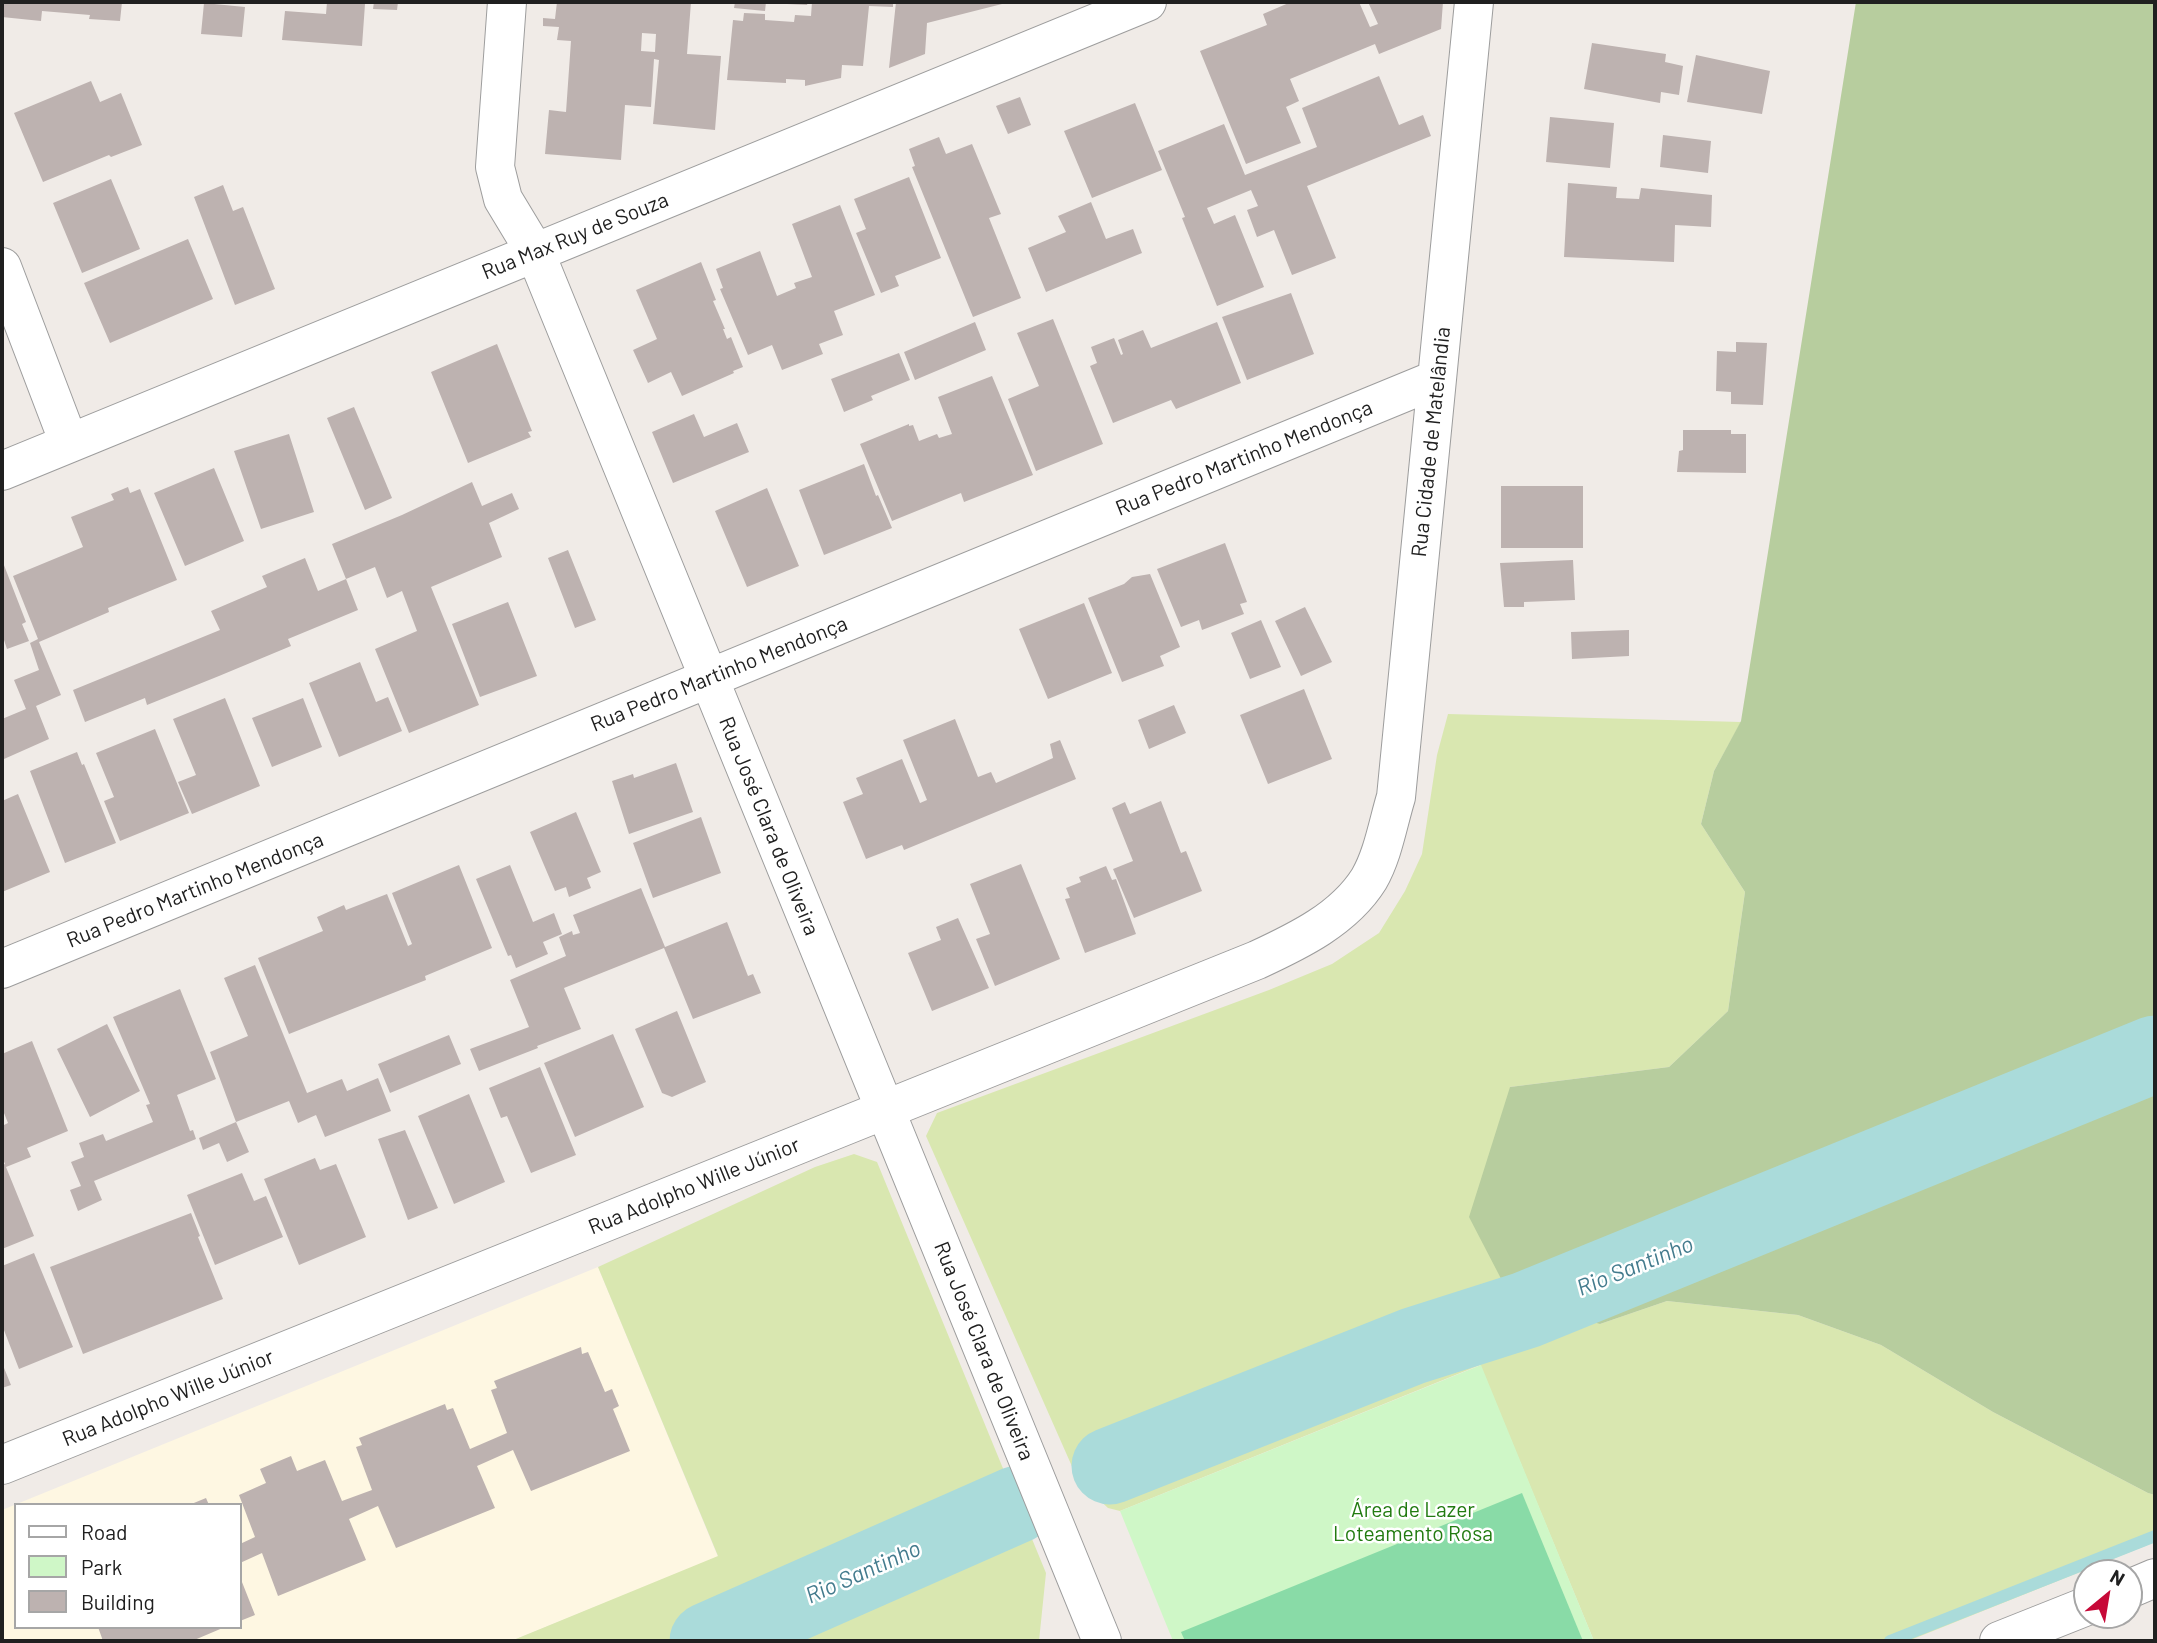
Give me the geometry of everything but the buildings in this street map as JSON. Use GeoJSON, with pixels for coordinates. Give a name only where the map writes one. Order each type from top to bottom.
{"type":"FeatureCollection","features":[{"type":"Feature","properties":{"kind":"street","name":"Rua José Clara de Oliveira"},"geometry":{"type":"LineString","coordinates":[[507,2],[495,167],[503,199],[535,252],[1102,1641]]}},
{"type":"Feature","properties":{"kind":"street","name":"Rua Max Ruy de Souza"},"geometry":{"type":"LineString","coordinates":[[2,471],[1147,2]]}},
{"type":"Feature","properties":{"kind":"street","name":"Rua Cidade de Matelândia"},"geometry":{"type":"LineString","coordinates":[[1369,879],[1384,842],[1395,797],[1475,2]]}},
{"type":"Feature","properties":{"kind":"street"},"geometry":{"type":"LineString","coordinates":[[2,267],[69,443]]}},
{"type":"Feature","properties":{"kind":"street","name":"Rua Pedro Martinho Mendonça"},"geometry":{"type":"LineString","coordinates":[[2,969],[1437,379]]}},
{"type":"Feature","properties":{"kind":"street","name":"Rua Adolpho Wille Júnior"},"geometry":{"type":"LineString","coordinates":[[2,1465],[1297,942],[1339,913],[1369,879]]}},
{"type":"Feature","properties":{"kind":"street"},"geometry":{"type":"LineString","coordinates":[[2000,1641],[2073,1612]]}},
{"type":"Feature","properties":{"kind":"shaded area"},"geometry":{"type":"Polygon","coordinates":[[[598,1267],[718,1557],[511,1641],[2,1641],[2,1510],[14,1505],[14,1629],[242,1629],[242,1503],[19,1503],[598,1267]]]}},
{"type":"Feature","properties":{"kind":"green space"},"geometry":{"type":"Polygon","coordinates":[[[1856,2],[2155,2],[2155,1495],[1993,1412],[1881,1345],[1798,1315],[1667,1301],[1600,1324],[1510,1296],[1469,1217],[1510,1087],[1669,1067],[1728,1011],[1745,892],[1701,824],[1714,771],[1741,721],[1856,2]]]}},
{"type":"Feature","properties":{"kind":"green space"},"geometry":{"type":"Polygon","coordinates":[[[1448,714],[1741,722],[1714,771],[1701,824],[1745,892],[1728,1011],[1669,1067],[1510,1087],[1600,1324],[1667,1301],[1798,1315],[1881,1345],[1993,1412],[2155,1495],[2155,1542],[2113,1559],[2073,1559],[2073,1575],[1908,1641],[1594,1641],[1480,1365],[1120,1511],[1108,1508],[1078,1480],[926,1136],[937,1113],[1269,990],[1332,964],[1379,933],[1405,891],[1422,854],[1437,755],[1448,714]]]}},
{"type":"Feature","properties":{"kind":"green space"},"geometry":{"type":"Polygon","coordinates":[[[854,1154],[877,1162],[1046,1573],[1039,1641],[511,1641],[718,1556],[598,1267],[815,1167],[854,1154]]]}},
{"type":"Feature","properties":{"kind":"green space","name":"Área de Lazer Loteamento Rosa"},"geometry":{"type":"Polygon","coordinates":[[[1481,1365],[1594,1641],[1173,1641],[1120,1511],[1481,1365]]]}},
{"type":"Feature","properties":{"kind":"green space"},"geometry":{"type":"Polygon","coordinates":[[[1522,1493],[1583,1641],[1185,1641],[1181,1632],[1522,1493]]]}},
{"type":"Feature","properties":{"kind":"waterway","name":"Rio Santinho"},"geometry":{"type":"LineString","coordinates":[[1110,1466],[1413,1346],[1526,1310],[2155,1054]]}},
{"type":"Feature","properties":{"kind":"waterway","name":"Rio Santinho"},"geometry":{"type":"LineString","coordinates":[[708,1641],[1018,1504]]}},
{"type":"Feature","properties":{"kind":"waterway"},"geometry":{"type":"LineString","coordinates":[[1890,1641],[2155,1536]]}}]}
